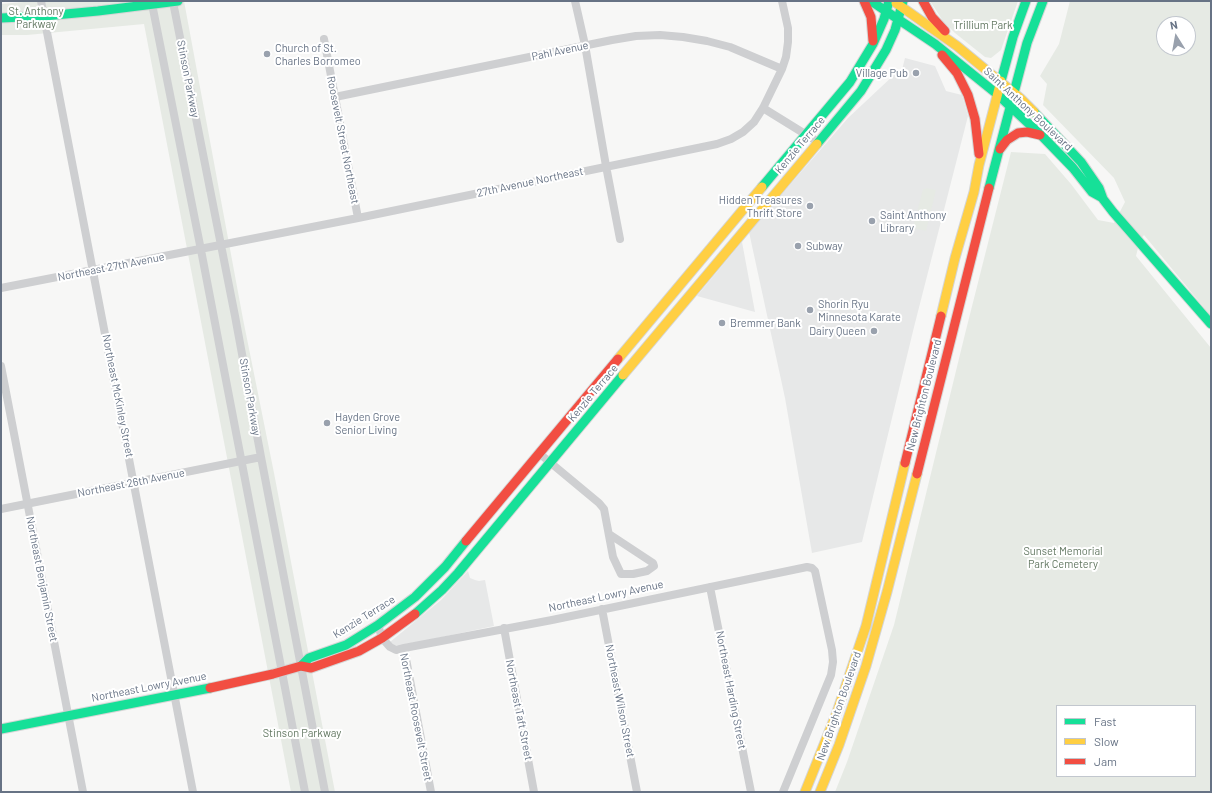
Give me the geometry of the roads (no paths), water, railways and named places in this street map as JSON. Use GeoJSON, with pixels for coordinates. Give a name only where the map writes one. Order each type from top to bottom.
{"type":"FeatureCollection","features":[{"type":"Feature","properties":{"kind":"main road"},"geometry":{"type":"LineString","coordinates":[[1,18],[44,16],[152,2],[175,1]]}},
{"type":"Feature","properties":{"kind":"main road"},"geometry":{"type":"LineString","coordinates":[[864,1],[871,17],[873,44]]}},
{"type":"Feature","properties":{"kind":"main road","name":"Saint Anthony Boulevard"},"geometry":{"type":"LineString","coordinates":[[871,1],[889,4],[957,46],[1013,92],[1081,162],[1099,188],[1103,199],[1113,212],[1211,324]]}},
{"type":"Feature","properties":{"kind":"main road"},"geometry":{"type":"LineString","coordinates":[[923,1],[932,17],[957,46]]}},
{"type":"Feature","properties":{"kind":"main road","name":"New Brighton Boulevard"},"geometry":{"type":"LineString","coordinates":[[805,792],[838,712],[866,626],[955,258],[974,192],[979,165],[997,94],[1013,37],[1026,1]]}},
{"type":"Feature","properties":{"kind":"main road","name":"New Brighton Boulevard"},"geometry":{"type":"LineString","coordinates":[[820,792],[839,745],[869,659],[1013,92],[1027,43],[1043,1]]}},
{"type":"Feature","properties":{"kind":"main road","name":"Kenzie Terrace"},"geometry":{"type":"LineString","coordinates":[[301,666],[309,658],[346,645],[378,625],[415,597],[433,580],[850,82],[873,44],[889,4]]}},
{"type":"Feature","properties":{"kind":"main road","name":"Saint Anthony Boulevard"},"geometry":{"type":"LineString","coordinates":[[889,4],[900,10],[935,44],[997,94],[1042,136],[1073,168],[1092,192],[1103,199]]}},
{"type":"Feature","properties":{"kind":"main road","name":"Kenzie Terrace"},"geometry":{"type":"LineString","coordinates":[[301,666],[311,668],[353,654],[382,638],[403,624],[442,590],[551,463],[861,91],[886,50],[900,10]]}},
{"type":"Feature","properties":{"kind":"main road"},"geometry":{"type":"LineString","coordinates":[[935,44],[948,64],[957,73],[968,96],[975,119],[979,165]]}},
{"type":"Feature","properties":{"kind":"main road"},"geometry":{"type":"LineString","coordinates":[[998,151],[1007,140],[1018,133],[1026,132],[1042,136]]}},
{"type":"Feature","properties":{"kind":"main road","name":"Northeast Lowry Avenue"},"geometry":{"type":"LineString","coordinates":[[1,729],[175,695],[301,666]]}},
{"type":"Feature","properties":{"kind":"street","name":"Northeast McKinley Street"},"geometry":{"type":"LineString","coordinates":[[41,1],[193,792]]}},
{"type":"Feature","properties":{"kind":"street","name":"Stinson Parkway"},"geometry":{"type":"LineString","coordinates":[[175,1],[325,792]]}},
{"type":"Feature","properties":{"kind":"street"},"geometry":{"type":"LineString","coordinates":[[575,1],[585,45],[620,239]]}},
{"type":"Feature","properties":{"kind":"street","name":"27th Avenue Northeast"},"geometry":{"type":"LineString","coordinates":[[221,246],[717,144],[731,139],[743,132],[754,122],[763,108],[782,69],[786,57],[788,28],[782,1]]}},
{"type":"Feature","properties":{"kind":"street","name":"Stinson Parkway"},"geometry":{"type":"LineString","coordinates":[[152,2],[305,792]]}},
{"type":"Feature","properties":{"kind":"street","name":"Pahl Avenue"},"geometry":{"type":"LineString","coordinates":[[335,97],[585,45],[636,36],[683,36],[707,41],[730,47],[782,69]]}},
{"type":"Feature","properties":{"kind":"street","name":"Roosevelt Street Northeast"},"geometry":{"type":"LineString","coordinates":[[324,39],[358,218]]}},
{"type":"Feature","properties":{"kind":"street"},"geometry":{"type":"LineString","coordinates":[[763,108],[818,142]]}},
{"type":"Feature","properties":{"kind":"street","name":"Northeast 27th Avenue"},"geometry":{"type":"LineString","coordinates":[[1,288],[221,246]]}},
{"type":"Feature","properties":{"kind":"street","name":"Northeast Benjamin Street"},"geometry":{"type":"LineString","coordinates":[[1,366],[83,792]]}},
{"type":"Feature","properties":{"kind":"street"},"geometry":{"type":"LineString","coordinates":[[540,454],[599,503],[604,509],[613,557],[621,574],[633,574],[650,570],[654,566],[653,563],[609,534]]}},
{"type":"Feature","properties":{"kind":"street","name":"Northeast 26th Avenue"},"geometry":{"type":"LineString","coordinates":[[1,509],[261,457]]}},
{"type":"Feature","properties":{"kind":"street","name":"Northeast Lowry Avenue"},"geometry":{"type":"LineString","coordinates":[[400,649],[710,588],[807,567],[812,568]]}},
{"type":"Feature","properties":{"kind":"street","name":"New Brighton Boulevard"},"geometry":{"type":"LineString","coordinates":[[783,792],[832,675],[832,650],[817,578],[815,571],[812,568]]}},
{"type":"Feature","properties":{"kind":"street","name":"Northeast Harding Street"},"geometry":{"type":"LineString","coordinates":[[710,588],[751,792]]}},
{"type":"Feature","properties":{"kind":"street","name":"Northeast Wilson Street"},"geometry":{"type":"LineString","coordinates":[[602,609],[637,792]]}},
{"type":"Feature","properties":{"kind":"street"},"geometry":{"type":"LineString","coordinates":[[378,625],[382,638],[390,647],[400,649]]}},
{"type":"Feature","properties":{"kind":"street","name":"Northeast Taft Street"},"geometry":{"type":"LineString","coordinates":[[504,628],[534,792]]}},
{"type":"Feature","properties":{"kind":"street","name":"Northeast Roosevelt Street"},"geometry":{"type":"LineString","coordinates":[[400,649],[431,792]]}},
{"type":"Feature","properties":{"kind":"place","name":"Church of St. Charles Borromeo"},"geometry":{"type":"Point","coordinates":[267,54]}},
{"type":"Feature","properties":{"kind":"place","name":"Village Pub"},"geometry":{"type":"Point","coordinates":[916,73]}},
{"type":"Feature","properties":{"kind":"place","name":"Hidden Treasures Thrift Store"},"geometry":{"type":"Point","coordinates":[810,206]}},
{"type":"Feature","properties":{"kind":"place","name":"Saint Anthony Library"},"geometry":{"type":"Point","coordinates":[872,221]}},
{"type":"Feature","properties":{"kind":"place","name":"Subway"},"geometry":{"type":"Point","coordinates":[798,246]}},
{"type":"Feature","properties":{"kind":"place","name":"Shorin Ryu Minnesota Karate"},"geometry":{"type":"Point","coordinates":[810,310]}},
{"type":"Feature","properties":{"kind":"place","name":"Bremmer Bank"},"geometry":{"type":"Point","coordinates":[722,323]}},
{"type":"Feature","properties":{"kind":"place","name":"Dairy Queen"},"geometry":{"type":"Point","coordinates":[874,331]}},
{"type":"Feature","properties":{"kind":"place","name":"Hayden Grove Senior Living"},"geometry":{"type":"Point","coordinates":[327,423]}},
{"type":"Feature","properties":{"kind":"park label","name":"St. Anthony Parkway"},"geometry":{"type":"Point","coordinates":[36,17]}},
{"type":"Feature","properties":{"kind":"park label","name":"Trillium Park"},"geometry":{"type":"Point","coordinates":[983,25]}},
{"type":"Feature","properties":{"kind":"park label","name":"Sunset Memorial Park Cemetery"},"geometry":{"type":"Point","coordinates":[1063,557]}}]}
